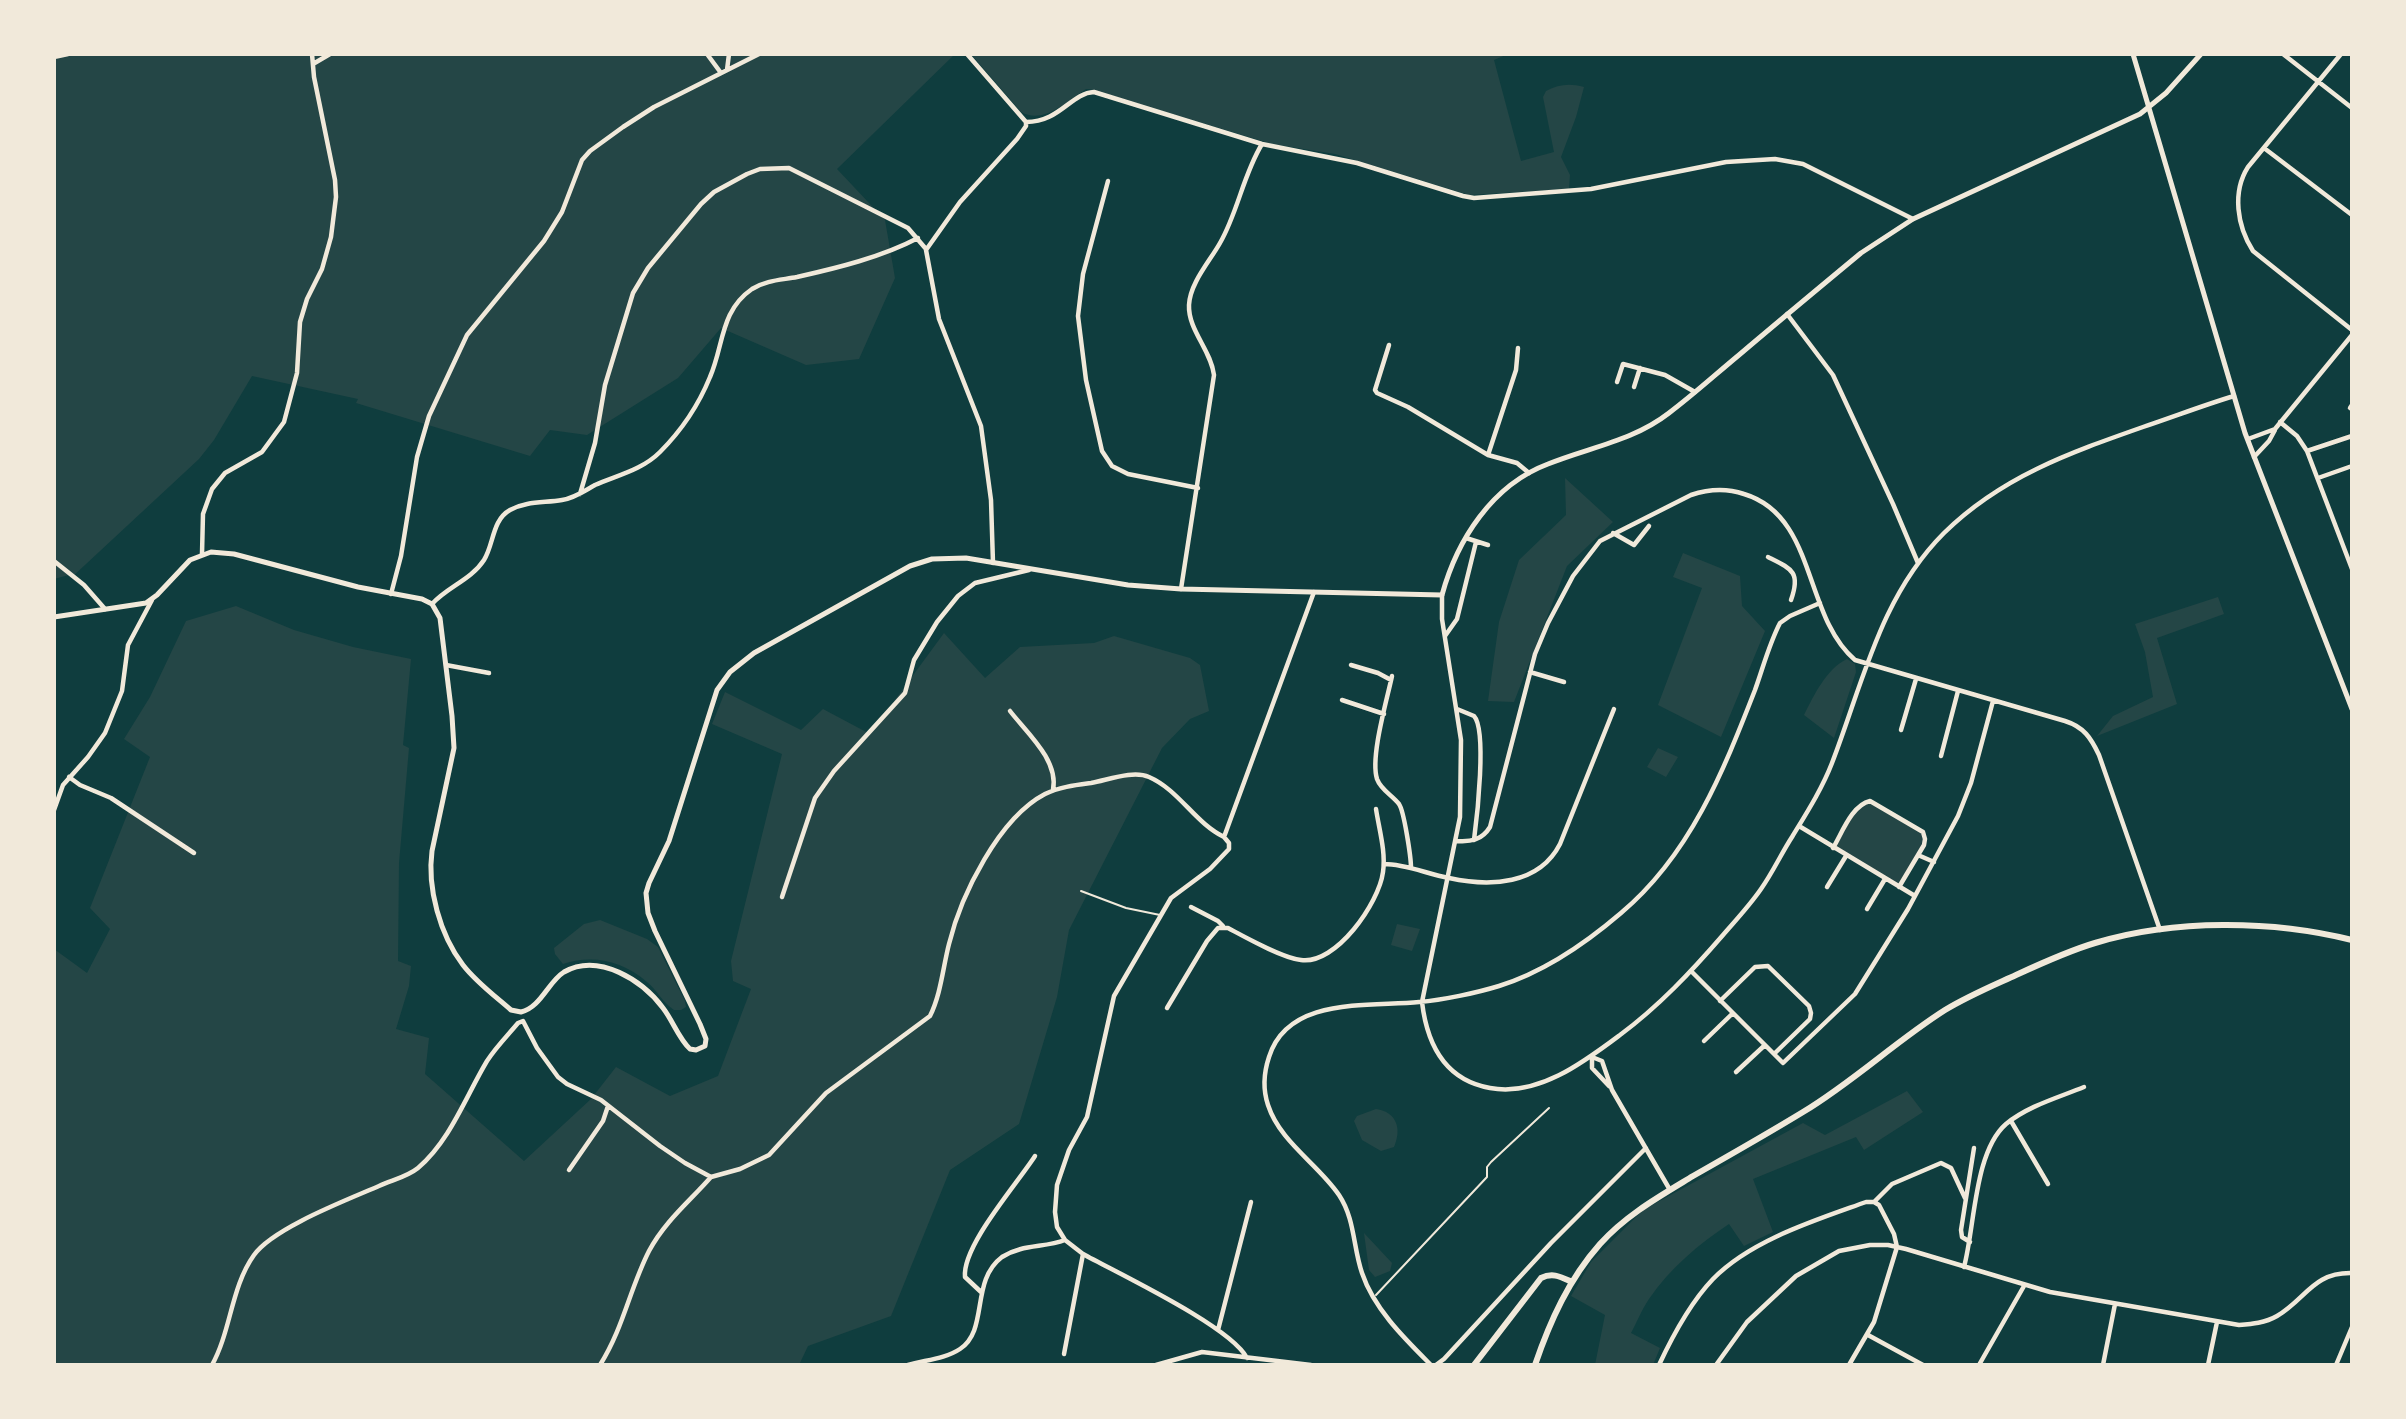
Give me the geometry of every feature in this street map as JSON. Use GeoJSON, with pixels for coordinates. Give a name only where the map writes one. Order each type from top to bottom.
{"type":"FeatureCollection","features":[{"type":"Feature","properties":{"kind":"main road"},"geometry":{"type":"LineString","coordinates":[[1535,1365],[1553,1319],[1572,1282],[1613,1231],[1642,1207],[1805,1111],[1916,1030],[1961,1001],[2055,957],[2120,937],[2160,930],[2209,926],[2264,926],[2316,932],[2352,940]]}},
{"type":"Feature","properties":{"kind":"main road"},"geometry":{"type":"LineString","coordinates":[[1474,1365],[1541,1278],[1548,1274],[1572,1282]]}},
{"type":"Feature","properties":{"kind":"street"},"geometry":{"type":"LineString","coordinates":[[54,57],[68,54]]}},
{"type":"Feature","properties":{"kind":"street"},"geometry":{"type":"LineString","coordinates":[[202,554],[203,514],[212,489],[225,473],[262,452],[274,440],[284,422],[297,373],[300,322],[329,245],[335,205],[335,180],[312,54]]}},
{"type":"Feature","properties":{"kind":"street"},"geometry":{"type":"LineString","coordinates":[[313,65],[330,54]]}},
{"type":"Feature","properties":{"kind":"street"},"geometry":{"type":"LineString","coordinates":[[707,54],[721,73]]}},
{"type":"Feature","properties":{"kind":"street"},"geometry":{"type":"LineString","coordinates":[[727,69],[729,54]]}},
{"type":"Feature","properties":{"kind":"street"},"geometry":{"type":"LineString","coordinates":[[391,594],[401,556],[423,433],[467,335],[544,241],[567,202],[582,160],[590,151],[654,107],[759,54]]}},
{"type":"Feature","properties":{"kind":"street"},"geometry":{"type":"LineString","coordinates":[[967,54],[1026,122],[1054,116],[1084,94],[1094,92],[1262,144],[1357,163],[1474,198],[1591,189],[1726,162],[1775,159],[1803,164],[1913,219]]}},
{"type":"Feature","properties":{"kind":"street"},"geometry":{"type":"LineString","coordinates":[[2133,54],[2254,457],[2352,709]]}},
{"type":"Feature","properties":{"kind":"street"},"geometry":{"type":"LineString","coordinates":[[2201,54],[2149,108],[1913,219],[1861,253],[1670,413],[1612,444],[1548,464],[1529,473],[1496,498],[1466,538],[1452,564],[1442,596],[1441,619],[1457,709],[1462,785],[1457,841],[1422,1002],[1426,1029],[1436,1052],[1451,1071],[1474,1084],[1499,1090],[1525,1088],[1592,1057],[1646,1016],[1691,971],[1761,890],[1831,766],[1866,665],[1902,587],[1918,563],[1964,514],[2024,474],[2112,438],[2234,396]]}},
{"type":"Feature","properties":{"kind":"street"},"geometry":{"type":"LineString","coordinates":[[2283,54],[2352,108]]}},
{"type":"Feature","properties":{"kind":"street"},"geometry":{"type":"LineString","coordinates":[[2254,457],[2352,332],[2259,257],[2248,244],[2238,191],[2243,175],[2341,54]]}},
{"type":"Feature","properties":{"kind":"street"},"geometry":{"type":"LineString","coordinates":[[926,250],[960,202],[1024,131],[1026,122]]}},
{"type":"Feature","properties":{"kind":"street"},"geometry":{"type":"LineString","coordinates":[[1181,589],[1214,375],[1210,356],[1189,312],[1190,297],[1221,242],[1262,144]]}},
{"type":"Feature","properties":{"kind":"street"},"geometry":{"type":"LineString","coordinates":[[2264,148],[2352,215]]}},
{"type":"Feature","properties":{"kind":"street"},"geometry":{"type":"LineString","coordinates":[[580,494],[595,443],[605,385],[633,293],[654,261],[714,192],[760,169],[789,168],[897,223],[918,238],[926,250],[939,319],[981,426],[991,500],[993,563]]}},
{"type":"Feature","properties":{"kind":"street"},"geometry":{"type":"LineString","coordinates":[[1108,181],[1083,274],[1079,316],[1086,380],[1102,451],[1112,466],[1128,474],[1198,488]]}},
{"type":"Feature","properties":{"kind":"street"},"geometry":{"type":"LineString","coordinates":[[432,604],[480,566],[486,557],[497,523],[504,513],[528,503],[562,500],[580,494],[642,466],[669,441],[701,397],[711,376],[728,315],[738,300],[750,290],[760,284],[797,277],[882,253],[918,238]]}},
{"type":"Feature","properties":{"kind":"street"},"geometry":{"type":"LineString","coordinates":[[1787,314],[1833,375],[1918,563]]}},
{"type":"Feature","properties":{"kind":"street"},"geometry":{"type":"LineString","coordinates":[[1389,345],[1376,382],[1377,393],[1408,407],[1488,455],[1517,463],[1529,473]]}},
{"type":"Feature","properties":{"kind":"street"},"geometry":{"type":"LineString","coordinates":[[1488,455],[1516,370],[1518,348]]}},
{"type":"Feature","properties":{"kind":"street"},"geometry":{"type":"LineString","coordinates":[[1617,382],[1623,364],[1665,374],[1695,392]]}},
{"type":"Feature","properties":{"kind":"street"},"geometry":{"type":"LineString","coordinates":[[1634,387],[1640,368]]}},
{"type":"Feature","properties":{"kind":"street"},"geometry":{"type":"LineString","coordinates":[[2280,422],[2297,436],[2307,451],[2352,569]]}},
{"type":"Feature","properties":{"kind":"street"},"geometry":{"type":"LineString","coordinates":[[2248,439],[2275,429]]}},
{"type":"Feature","properties":{"kind":"street"},"geometry":{"type":"LineString","coordinates":[[2307,451],[2352,436]]}},
{"type":"Feature","properties":{"kind":"street"},"geometry":{"type":"LineString","coordinates":[[2318,478],[2352,466]]}},
{"type":"Feature","properties":{"kind":"street"},"geometry":{"type":"LineString","coordinates":[[1457,841],[1474,841],[1486,834],[1490,827],[1530,672],[1548,623],[1573,576],[1591,550],[1612,533],[1702,491],[1726,490],[1750,496],[1774,510],[1791,531],[1819,603],[1839,643],[1855,660],[2065,721],[2089,735],[2099,755],[2160,930]]}},
{"type":"Feature","properties":{"kind":"street"},"geometry":{"type":"LineString","coordinates":[[1612,533],[1634,545],[1649,526]]}},
{"type":"Feature","properties":{"kind":"street"},"geometry":{"type":"LineString","coordinates":[[1466,538],[1488,545]]}},
{"type":"Feature","properties":{"kind":"street"},"geometry":{"type":"LineString","coordinates":[[1444,637],[1457,619],[1476,542]]}},
{"type":"Feature","properties":{"kind":"street"},"geometry":{"type":"LineString","coordinates":[[54,810],[62,785],[100,743],[105,733],[121,691],[128,645],[153,599],[183,566],[202,554],[234,554],[391,594],[422,598],[432,604],[440,618],[454,748],[432,851],[431,884],[446,935],[463,965],[511,1010],[522,1012],[534,1006],[562,974],[579,967],[600,967],[617,972],[644,988],[664,1009],[690,1049],[696,1050],[705,1046],[706,1039],[651,921],[646,893],[669,841],[714,698],[730,672],[754,653],[910,566],[942,558],[966,558],[1128,585],[1181,589],[1442,596]]}},
{"type":"Feature","properties":{"kind":"street"},"geometry":{"type":"LineString","coordinates":[[1768,558],[1793,572],[1797,582],[1791,600]]}},
{"type":"Feature","properties":{"kind":"street"},"geometry":{"type":"LineString","coordinates":[[54,561],[84,585],[105,609]]}},
{"type":"Feature","properties":{"kind":"street"},"geometry":{"type":"LineString","coordinates":[[782,897],[815,798],[834,771],[905,693],[910,681],[911,666],[949,606],[975,583],[1030,569]]}},
{"type":"Feature","properties":{"kind":"street"},"geometry":{"type":"LineString","coordinates":[[1224,837],[1314,593]]}},
{"type":"Feature","properties":{"kind":"street"},"geometry":{"type":"LineString","coordinates":[[54,617],[141,605],[153,599]]}},
{"type":"Feature","properties":{"kind":"street"},"geometry":{"type":"LineString","coordinates":[[1646,1148],[1551,1243],[1444,1359],[1433,1365],[1395,1327],[1374,1297],[1363,1276],[1352,1226],[1342,1199],[1280,1128],[1272,1115],[1265,1089],[1267,1063],[1271,1051],[1285,1031],[1310,1014],[1324,1009],[1422,1002],[1499,986],[1544,967],[1619,916],[1649,889],[1672,860],[1714,788],[1780,623],[1819,603]]}},
{"type":"Feature","properties":{"kind":"street"},"geometry":{"type":"LineString","coordinates":[[446,665],[489,673]]}},
{"type":"Feature","properties":{"kind":"street"},"geometry":{"type":"LineString","coordinates":[[1351,665],[1392,678],[1376,752],[1376,772],[1378,781],[1401,806],[1411,868]]}},
{"type":"Feature","properties":{"kind":"street"},"geometry":{"type":"LineString","coordinates":[[1530,672],[1564,682]]}},
{"type":"Feature","properties":{"kind":"street"},"geometry":{"type":"LineString","coordinates":[[1901,730],[1916,679]]}},
{"type":"Feature","properties":{"kind":"street"},"geometry":{"type":"LineString","coordinates":[[2344,690],[2352,687]]}},
{"type":"Feature","properties":{"kind":"street"},"geometry":{"type":"LineString","coordinates":[[1941,756],[1958,691]]}},
{"type":"Feature","properties":{"kind":"street"},"geometry":{"type":"LineString","coordinates":[[1342,700],[1384,714]]}},
{"type":"Feature","properties":{"kind":"street"},"geometry":{"type":"LineString","coordinates":[[1691,971],[1783,1063],[1855,994],[1915,896],[1950,834],[1971,783],[1993,701]]}},
{"type":"Feature","properties":{"kind":"street"},"geometry":{"type":"LineString","coordinates":[[1457,709],[1474,716],[1480,728],[1479,795],[1474,841]]}},
{"type":"Feature","properties":{"kind":"street"},"geometry":{"type":"LineString","coordinates":[[1384,864],[1479,882],[1509,880],[1535,873],[1550,861],[1560,844],[1614,709]]}},
{"type":"Feature","properties":{"kind":"street"},"geometry":{"type":"LineString","coordinates":[[1010,711],[1045,757],[1054,780],[1052,790]]}},
{"type":"Feature","properties":{"kind":"street"},"geometry":{"type":"LineString","coordinates":[[600,1365],[619,1330],[650,1249],[672,1217],[711,1177],[740,1170],[769,1155],[826,1093],[930,1016],[953,930],[982,862],[998,836],[1033,801],[1052,790],[1135,775],[1147,776],[1171,793],[1209,829],[1224,837],[1229,843],[1228,849],[1210,869],[1171,898],[1114,996],[1087,1117],[1063,1163],[1055,1212],[1057,1227],[1065,1240],[1083,1254],[1218,1330],[1243,1350],[1247,1358]]}},
{"type":"Feature","properties":{"kind":"street"},"geometry":{"type":"LineString","coordinates":[[69,777],[80,785],[111,798],[194,853]]}},
{"type":"Feature","properties":{"kind":"street"},"geometry":{"type":"LineString","coordinates":[[54,786],[62,785]]}},
{"type":"Feature","properties":{"kind":"street"},"geometry":{"type":"LineString","coordinates":[[1833,848],[1862,802],[1870,801],[1923,832],[1925,839],[1899,887]]}},
{"type":"Feature","properties":{"kind":"street"},"geometry":{"type":"LineString","coordinates":[[1191,907],[1223,926],[1292,958],[1302,961],[1318,958],[1343,941],[1364,915],[1378,891],[1384,864],[1376,809]]}},
{"type":"Feature","properties":{"kind":"street"},"geometry":{"type":"LineString","coordinates":[[1798,826],[1915,896]]}},
{"type":"Feature","properties":{"kind":"street"},"geometry":{"type":"LineString","coordinates":[[1918,855],[1934,862]]}},
{"type":"Feature","properties":{"kind":"street"},"geometry":{"type":"LineString","coordinates":[[1827,887],[1846,856]]}},
{"type":"Feature","properties":{"kind":"street"},"geometry":{"type":"LineString","coordinates":[[1867,909],[1885,879]]}},
{"type":"Feature","properties":{"kind":"street"},"geometry":{"type":"LineString","coordinates":[[1167,1008],[1207,942],[1218,928],[1223,926]]}},
{"type":"Feature","properties":{"kind":"street"},"geometry":{"type":"LineString","coordinates":[[1720,1001],[1760,965],[1768,967],[1809,1006],[1810,1019],[1774,1054]]}},
{"type":"Feature","properties":{"kind":"street"},"geometry":{"type":"LineString","coordinates":[[522,1012],[523,1021],[537,1048],[558,1077],[608,1106],[685,1163],[711,1177]]}},
{"type":"Feature","properties":{"kind":"street"},"geometry":{"type":"LineString","coordinates":[[1704,1041],[1733,1013]]}},
{"type":"Feature","properties":{"kind":"street"},"geometry":{"type":"LineString","coordinates":[[212,1365],[222,1343],[244,1273],[256,1252],[274,1237],[297,1224],[406,1176],[418,1168],[436,1149],[489,1059],[518,1023],[523,1021]]}},
{"type":"Feature","properties":{"kind":"street"},"geometry":{"type":"LineString","coordinates":[[1736,1072],[1765,1045]]}},
{"type":"Feature","properties":{"kind":"street"},"geometry":{"type":"LineString","coordinates":[[1592,1057],[1602,1061],[1612,1090],[1670,1190]]}},
{"type":"Feature","properties":{"kind":"street"},"geometry":{"type":"LineString","coordinates":[[1592,1057],[1592,1068],[1612,1090]]}},
{"type":"Feature","properties":{"kind":"street"},"geometry":{"type":"LineString","coordinates":[[1964,1267],[1987,1151],[1996,1135],[2031,1108],[2084,1087]]}},
{"type":"Feature","properties":{"kind":"street"},"geometry":{"type":"LineString","coordinates":[[569,1170],[603,1121],[608,1106]]}},
{"type":"Feature","properties":{"kind":"street"},"geometry":{"type":"LineString","coordinates":[[2011,1121],[2048,1184]]}},
{"type":"Feature","properties":{"kind":"street"},"geometry":{"type":"LineString","coordinates":[[1970,1242],[1961,1234],[1974,1148]]}},
{"type":"Feature","properties":{"kind":"street"},"geometry":{"type":"LineString","coordinates":[[981,1292],[965,1277],[967,1262],[984,1229],[1035,1157]]}},
{"type":"Feature","properties":{"kind":"street"},"geometry":{"type":"LineString","coordinates":[[1874,1202],[1892,1184],[1941,1163],[1951,1168],[1957,1176],[1965,1198]]}},
{"type":"Feature","properties":{"kind":"street"},"geometry":{"type":"LineString","coordinates":[[1218,1330],[1251,1202]]}},
{"type":"Feature","properties":{"kind":"street"},"geometry":{"type":"LineString","coordinates":[[1659,1365],[1702,1291],[1728,1266],[1798,1227],[1866,1202],[1874,1202],[1879,1205],[1894,1234],[1896,1247],[1881,1304],[1868,1335],[1849,1365]]}},
{"type":"Feature","properties":{"kind":"street"},"geometry":{"type":"LineString","coordinates":[[908,1365],[946,1356],[965,1346],[974,1330],[981,1292],[988,1272],[1004,1256],[1019,1249],[1065,1240]]}},
{"type":"Feature","properties":{"kind":"street"},"geometry":{"type":"LineString","coordinates":[[1716,1365],[1754,1313],[1804,1270],[1851,1248],[1879,1244],[1896,1247],[2024,1286],[2239,1325],[2270,1320],[2323,1278],[2352,1273]]}},
{"type":"Feature","properties":{"kind":"street"},"geometry":{"type":"LineString","coordinates":[[1064,1354],[1083,1254]]}},
{"type":"Feature","properties":{"kind":"street"},"geometry":{"type":"LineString","coordinates":[[1979,1365],[2024,1286]]}},
{"type":"Feature","properties":{"kind":"street"},"geometry":{"type":"LineString","coordinates":[[2103,1365],[2115,1304]]}},
{"type":"Feature","properties":{"kind":"street"},"geometry":{"type":"LineString","coordinates":[[2208,1365],[2217,1322]]}},
{"type":"Feature","properties":{"kind":"street"},"geometry":{"type":"LineString","coordinates":[[2336,1365],[2352,1327]]}},
{"type":"Feature","properties":{"kind":"street"},"geometry":{"type":"LineString","coordinates":[[1868,1335],[1923,1365]]}},
{"type":"Feature","properties":{"kind":"street"},"geometry":{"type":"LineString","coordinates":[[1156,1365],[1202,1352],[1311,1365]]}},
{"type":"Feature","properties":{"kind":"lane"},"geometry":{"type":"LineString","coordinates":[[1081,891],[1126,908],[1160,915]]}},
{"type":"Feature","properties":{"kind":"lane"},"geometry":{"type":"LineString","coordinates":[[1374,1297],[1487,1177],[1487,1167],[1491,1162],[1549,1108]]}},
{"type":"Feature","properties":{"kind":"shaded area"},"geometry":{"type":"Polygon","coordinates":[[[54,54],[955,54],[837,169],[885,220],[895,278],[859,359],[806,365],[721,328],[678,378],[587,435],[550,430],[530,456],[356,403],[358,399],[252,376],[214,440],[199,459],[71,578],[69,575],[54,579],[54,54]]]}},
{"type":"Feature","properties":{"kind":"shaded area"},"geometry":{"type":"Polygon","coordinates":[[[971,54],[1508,54],[1494,60],[1521,161],[1554,152],[1543,97],[1546,91],[1565,85],[1584,87],[1561,157],[1570,175],[1569,189],[1469,195],[1335,154],[1272,144],[1089,89],[1047,114],[1030,115],[1021,112],[971,54]]]}},
{"type":"Feature","properties":{"kind":"shaded area"},"geometry":{"type":"Polygon","coordinates":[[[1565,478],[1613,522],[1567,566],[1514,702],[1488,701],[1499,622],[1519,560],[1566,515],[1565,478]]]}},
{"type":"Feature","properties":{"kind":"shaded area"},"geometry":{"type":"Polygon","coordinates":[[[1683,553],[1740,576],[1742,606],[1765,631],[1721,737],[1658,705],[1702,588],[1673,577],[1683,553]]]}},
{"type":"Feature","properties":{"kind":"shaded area"},"geometry":{"type":"Polygon","coordinates":[[[2218,597],[2224,614],[2157,638],[2177,704],[2097,736],[2113,716],[2153,697],[2145,652],[2135,624],[2218,597]]]}},
{"type":"Feature","properties":{"kind":"shaded area"},"geometry":{"type":"Polygon","coordinates":[[[236,606],[294,630],[353,647],[411,659],[403,745],[409,748],[399,863],[398,961],[411,966],[409,986],[396,1029],[429,1038],[425,1074],[524,1161],[591,1099],[616,1067],[670,1096],[718,1076],[751,989],[733,981],[731,961],[782,754],[712,724],[725,692],[801,730],[823,709],[870,734],[944,633],[985,678],[1020,647],[1094,643],[1114,636],[1190,658],[1200,665],[1209,711],[1190,719],[1162,748],[1069,930],[1057,997],[1019,1124],[950,1170],[891,1316],[808,1346],[799,1365],[54,1365],[54,949],[87,973],[110,929],[90,908],[150,757],[124,739],[150,697],[186,621],[236,606]]]}},
{"type":"Feature","properties":{"kind":"shaded area"},"geometry":{"type":"Polygon","coordinates":[[[1847,659],[1855,664],[1856,672],[1834,738],[1804,715],[1827,675],[1847,659]]]}},
{"type":"Feature","properties":{"kind":"shaded area"},"geometry":{"type":"Polygon","coordinates":[[[1658,748],[1678,757],[1666,777],[1647,767],[1658,748]]]}},
{"type":"Feature","properties":{"kind":"shaded area"},"geometry":{"type":"Polygon","coordinates":[[[1870,801],[1923,832],[1925,839],[1899,887],[1833,848],[1856,810],[1870,801]]]}},
{"type":"Feature","properties":{"kind":"shaded area"},"geometry":{"type":"Polygon","coordinates":[[[600,920],[647,939],[658,947],[686,1007],[674,1010],[647,982],[618,964],[585,960],[563,964],[554,948],[584,924],[600,920]]]}},
{"type":"Feature","properties":{"kind":"shaded area"},"geometry":{"type":"Polygon","coordinates":[[[1397,924],[1420,929],[1412,951],[1391,945],[1397,924]]]}},
{"type":"Feature","properties":{"kind":"shaded area"},"geometry":{"type":"Polygon","coordinates":[[[1907,1091],[1923,1112],[1864,1150],[1856,1137],[1753,1179],[1773,1232],[1744,1246],[1729,1224],[1696,1248],[1666,1277],[1646,1303],[1631,1333],[1660,1348],[1653,1365],[1595,1365],[1605,1315],[1571,1296],[1591,1262],[1643,1210],[1803,1123],[1825,1135],[1907,1091]]]}},
{"type":"Feature","properties":{"kind":"shaded area"},"geometry":{"type":"Polygon","coordinates":[[[1376,1109],[1393,1118],[1398,1134],[1394,1147],[1381,1151],[1362,1140],[1354,1121],[1357,1116],[1376,1109]]]}},
{"type":"Feature","properties":{"kind":"shaded area"},"geometry":{"type":"Polygon","coordinates":[[[1364,1233],[1392,1263],[1390,1271],[1375,1277],[1369,1270],[1364,1233]]]}}]}
